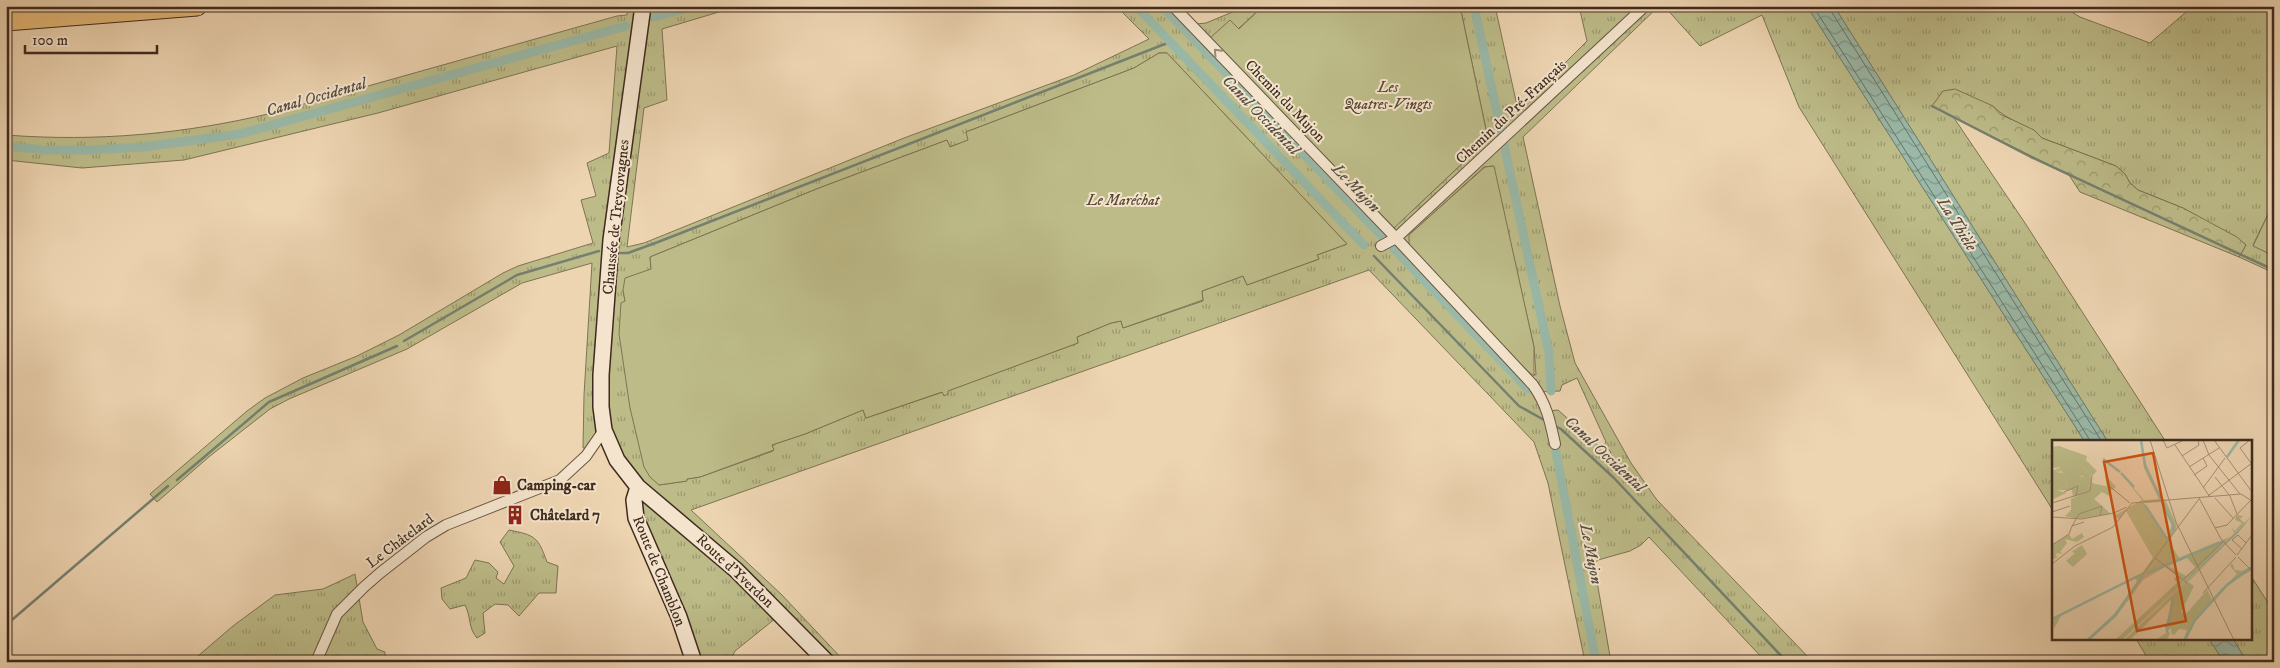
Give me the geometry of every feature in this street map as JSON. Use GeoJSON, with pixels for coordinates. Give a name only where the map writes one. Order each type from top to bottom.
{"type":"FeatureCollection","features":[{"type":"Feature","properties":{"kind":"highway"},"geometry":{"type":"LineString","coordinates":[[6,8],[35,6]]}},
{"type":"Feature","properties":{"kind":"highway"},"geometry":{"type":"LineString","coordinates":[[6,21],[197,6]]}},
{"type":"Feature","properties":{"kind":"main road","name":"Chaussée de Treycovagnes"},"geometry":{"type":"LineString","coordinates":[[604,430],[601,407],[601,375],[611,240],[642,17]]}},
{"type":"Feature","properties":{"kind":"main road"},"geometry":{"type":"LineString","coordinates":[[604,430],[617,460],[638,487]]}},
{"type":"Feature","properties":{"kind":"main road","name":"Route de Chamblon"},"geometry":{"type":"LineString","coordinates":[[638,487],[634,500],[636,518],[679,617],[694,662]]}},
{"type":"Feature","properties":{"kind":"main road","name":"Route d'Yverdon"},"geometry":{"type":"LineString","coordinates":[[638,487],[736,570],[827,662]]}},
{"type":"Feature","properties":{"kind":"street","name":"Chemin du Mujon"},"geometry":{"type":"LineString","coordinates":[[1173,6],[1520,370],[1544,401],[1555,444]]}},
{"type":"Feature","properties":{"kind":"street","name":"Chemin du Pré-Français"},"geometry":{"type":"LineString","coordinates":[[1381,246],[1396,238],[1645,6]]}},
{"type":"Feature","properties":{"kind":"street","name":"Le Châtelard"},"geometry":{"type":"LineString","coordinates":[[316,662],[337,614],[380,574],[426,537],[446,525],[560,480],[586,456],[604,430]]}},
{"type":"Feature","properties":{"kind":"green space"},"geometry":{"type":"Polygon","coordinates":[[[628,6],[739,6],[662,29],[667,100],[644,108],[627,247],[644,243],[904,138],[1074,75],[1149,39],[1116,6],[1177,6],[1196,24],[1206,23],[1247,6],[1265,6],[1238,29],[1410,213],[1488,139],[1460,6],[1495,6],[1518,110],[1587,41],[1579,6],[1659,6],[1523,137],[1560,306],[1575,363],[1631,463],[1657,500],[1813,662],[1766,662],[1649,537],[1641,545],[1630,551],[1598,560],[1594,564],[1611,662],[1585,662],[1548,483],[1534,442],[1369,270],[691,510],[782,595],[845,662],[827,662],[781,614],[735,651],[729,662],[694,662],[647,545],[638,487],[604,430],[592,448],[583,448],[584,395],[592,263],[522,283],[407,349],[289,399],[270,409],[210,456],[157,502],[150,494],[247,411],[265,398],[303,378],[357,356],[399,335],[503,273],[518,266],[593,243],[581,200],[596,196],[587,163],[609,153],[617,46],[378,113],[184,160],[82,168],[6,160],[6,135],[107,137],[173,131],[239,120],[272,113],[617,16],[627,15],[628,6]],[[1159,53],[1134,68],[966,132],[969,140],[950,147],[947,140],[819,188],[650,257],[651,269],[623,290],[659,485],[700,477],[773,451],[772,445],[805,434],[863,410],[866,418],[943,392],[948,394],[947,391],[1078,343],[1077,337],[1111,323],[1121,321],[1123,328],[1203,301],[1202,291],[1243,276],[1247,285],[1319,259],[1317,255],[1347,244],[1167,53],[1159,53]],[[1493,166],[1484,167],[1409,235],[1526,370],[1536,375],[1534,347],[1493,166]],[[1577,378],[1562,385],[1560,391],[1538,392],[1548,411],[1558,410],[1600,447],[1600,455],[1607,463],[1613,464],[1609,455],[1611,452],[1604,445],[1606,442],[1577,378]]]}},
{"type":"Feature","properties":{"kind":"green space","name":"Les Quatres-Vingts"},"geometry":{"type":"Polygon","coordinates":[[[1265,6],[1460,6],[1488,139],[1394,228],[1210,38],[1230,20],[1239,29],[1265,6]]]}},
{"type":"Feature","properties":{"kind":"green space"},"geometry":{"type":"Polygon","coordinates":[[[1664,6],[1807,6],[2084,440],[2052,440],[2052,509],[1799,107],[1762,15],[1700,46],[1664,6]]]}},
{"type":"Feature","properties":{"kind":"green space"},"geometry":{"type":"Polygon","coordinates":[[[1834,6],[2062,6],[2080,17],[2150,43],[2193,6],[2274,6],[2274,202],[2253,245],[2274,256],[2274,273],[2239,257],[2246,245],[2183,208],[2138,190],[2116,166],[2042,138],[1993,106],[1933,106],[1954,118],[2025,223],[2165,440],[2107,440],[1834,6]]]}},
{"type":"Feature","properties":{"kind":"green space","name":"Le Maréchat"},"geometry":{"type":"Polygon","coordinates":[[[1159,53],[1167,53],[1347,244],[1317,255],[1319,259],[1247,285],[1243,276],[1202,291],[1203,300],[1123,328],[1121,321],[1111,323],[1077,337],[1078,343],[948,391],[948,394],[944,396],[942,392],[866,418],[863,410],[805,434],[772,445],[774,450],[700,477],[687,479],[687,481],[659,485],[650,477],[644,467],[630,408],[619,334],[621,303],[625,301],[623,290],[625,278],[651,269],[650,257],[819,188],[947,140],[950,147],[968,140],[966,132],[1134,68],[1159,53]]]}},
{"type":"Feature","properties":{"kind":"green space"},"geometry":{"type":"Polygon","coordinates":[[[1955,89],[1993,106],[2000,114],[2034,130],[2042,138],[2116,166],[2138,190],[2183,208],[2237,237],[2246,245],[2239,257],[2080,192],[2069,175],[1932,106],[1943,91],[1955,89]]]}},
{"type":"Feature","properties":{"kind":"green space"},"geometry":{"type":"Polygon","coordinates":[[[1494,166],[1534,347],[1534,376],[1526,370],[1409,245],[1409,235],[1485,167],[1494,166]]]}},
{"type":"Feature","properties":{"kind":"green space"},"geometry":{"type":"Polygon","coordinates":[[[2274,202],[2274,256],[2253,246],[2274,202]]]}},
{"type":"Feature","properties":{"kind":"green space"},"geometry":{"type":"Polygon","coordinates":[[[509,530],[534,538],[541,547],[547,562],[558,566],[556,593],[539,593],[519,616],[508,605],[495,604],[483,613],[485,633],[477,638],[472,630],[465,605],[450,609],[442,599],[441,588],[466,578],[475,560],[489,563],[498,572],[496,578],[504,584],[514,566],[500,542],[509,530]]]}},
{"type":"Feature","properties":{"kind":"green space"},"geometry":{"type":"Polygon","coordinates":[[[355,574],[363,622],[377,649],[385,652],[385,662],[191,662],[233,626],[275,595],[323,589],[355,574]]]}},
{"type":"Feature","properties":{"kind":"green space"},"geometry":{"type":"Polygon","coordinates":[[[2252,578],[2274,612],[2274,662],[2247,662],[2234,640],[2252,640],[2252,578]]]}},
{"type":"Feature","properties":{"kind":"green space"},"geometry":{"type":"Polygon","coordinates":[[[2137,640],[2210,640],[2224,662],[2150,662],[2137,640]]]}},
{"type":"Feature","properties":{"kind":"water","name":"La Thièle"},"geometry":{"type":"Polygon","coordinates":[[[1807,6],[1834,6],[2107,440],[2084,440],[1807,6]]]}},
{"type":"Feature","properties":{"kind":"water"},"geometry":{"type":"Polygon","coordinates":[[[2210,640],[2234,640],[2247,662],[2224,662],[2210,640]]]}},
{"type":"Feature","properties":{"kind":"waterway","name":"Canal Occidental"},"geometry":{"type":"LineString","coordinates":[[655,17],[694,6]]}},
{"type":"Feature","properties":{"kind":"waterway","name":"Canal Occidental"},"geometry":{"type":"LineString","coordinates":[[1136,6],[1364,245]]}},
{"type":"Feature","properties":{"kind":"waterway","name":"Le Mujon"},"geometry":{"type":"LineString","coordinates":[[1162,6],[1528,389]]}},
{"type":"Feature","properties":{"kind":"waterway"},"geometry":{"type":"LineString","coordinates":[[1474,6],[1549,353],[1551,391]]}},
{"type":"Feature","properties":{"kind":"waterway","name":"Canal Occidental"},"geometry":{"type":"LineString","coordinates":[[6,146],[44,150],[93,150],[143,147],[240,134],[626,26]]}},
{"type":"Feature","properties":{"kind":"waterway"},"geometry":{"type":"LineString","coordinates":[[619,253],[628,253],[658,242],[1170,42]]}},
{"type":"Feature","properties":{"kind":"waterway"},"geometry":{"type":"LineString","coordinates":[[1932,106],[2031,157],[2274,270]]}},
{"type":"Feature","properties":{"kind":"waterway"},"geometry":{"type":"LineString","coordinates":[[404,341],[517,275],[599,251]]}},
{"type":"Feature","properties":{"kind":"waterway","name":"Canal Occidental"},"geometry":{"type":"LineString","coordinates":[[1374,256],[1519,406],[1546,421]]}},
{"type":"Feature","properties":{"kind":"waterway"},"geometry":{"type":"LineString","coordinates":[[177,480],[269,402],[397,346]]}},
{"type":"Feature","properties":{"kind":"waterway","name":"Canal Occidental"},"geometry":{"type":"LineString","coordinates":[[1553,425],[1561,429],[1614,478],[1787,662]]}},
{"type":"Feature","properties":{"kind":"waterway","name":"Le Mujon"},"geometry":{"type":"LineString","coordinates":[[1556,452],[1596,662]]}},
{"type":"Feature","properties":{"kind":"waterway"},"geometry":{"type":"LineString","coordinates":[[6,625],[168,486]]}},
{"type":"Feature","properties":{"kind":"place","name":"Camping-car"},"geometry":{"type":"Point","coordinates":[502,485]}},
{"type":"Feature","properties":{"kind":"place","name":"Châtelard 7"},"geometry":{"type":"Point","coordinates":[515,515]}}]}
